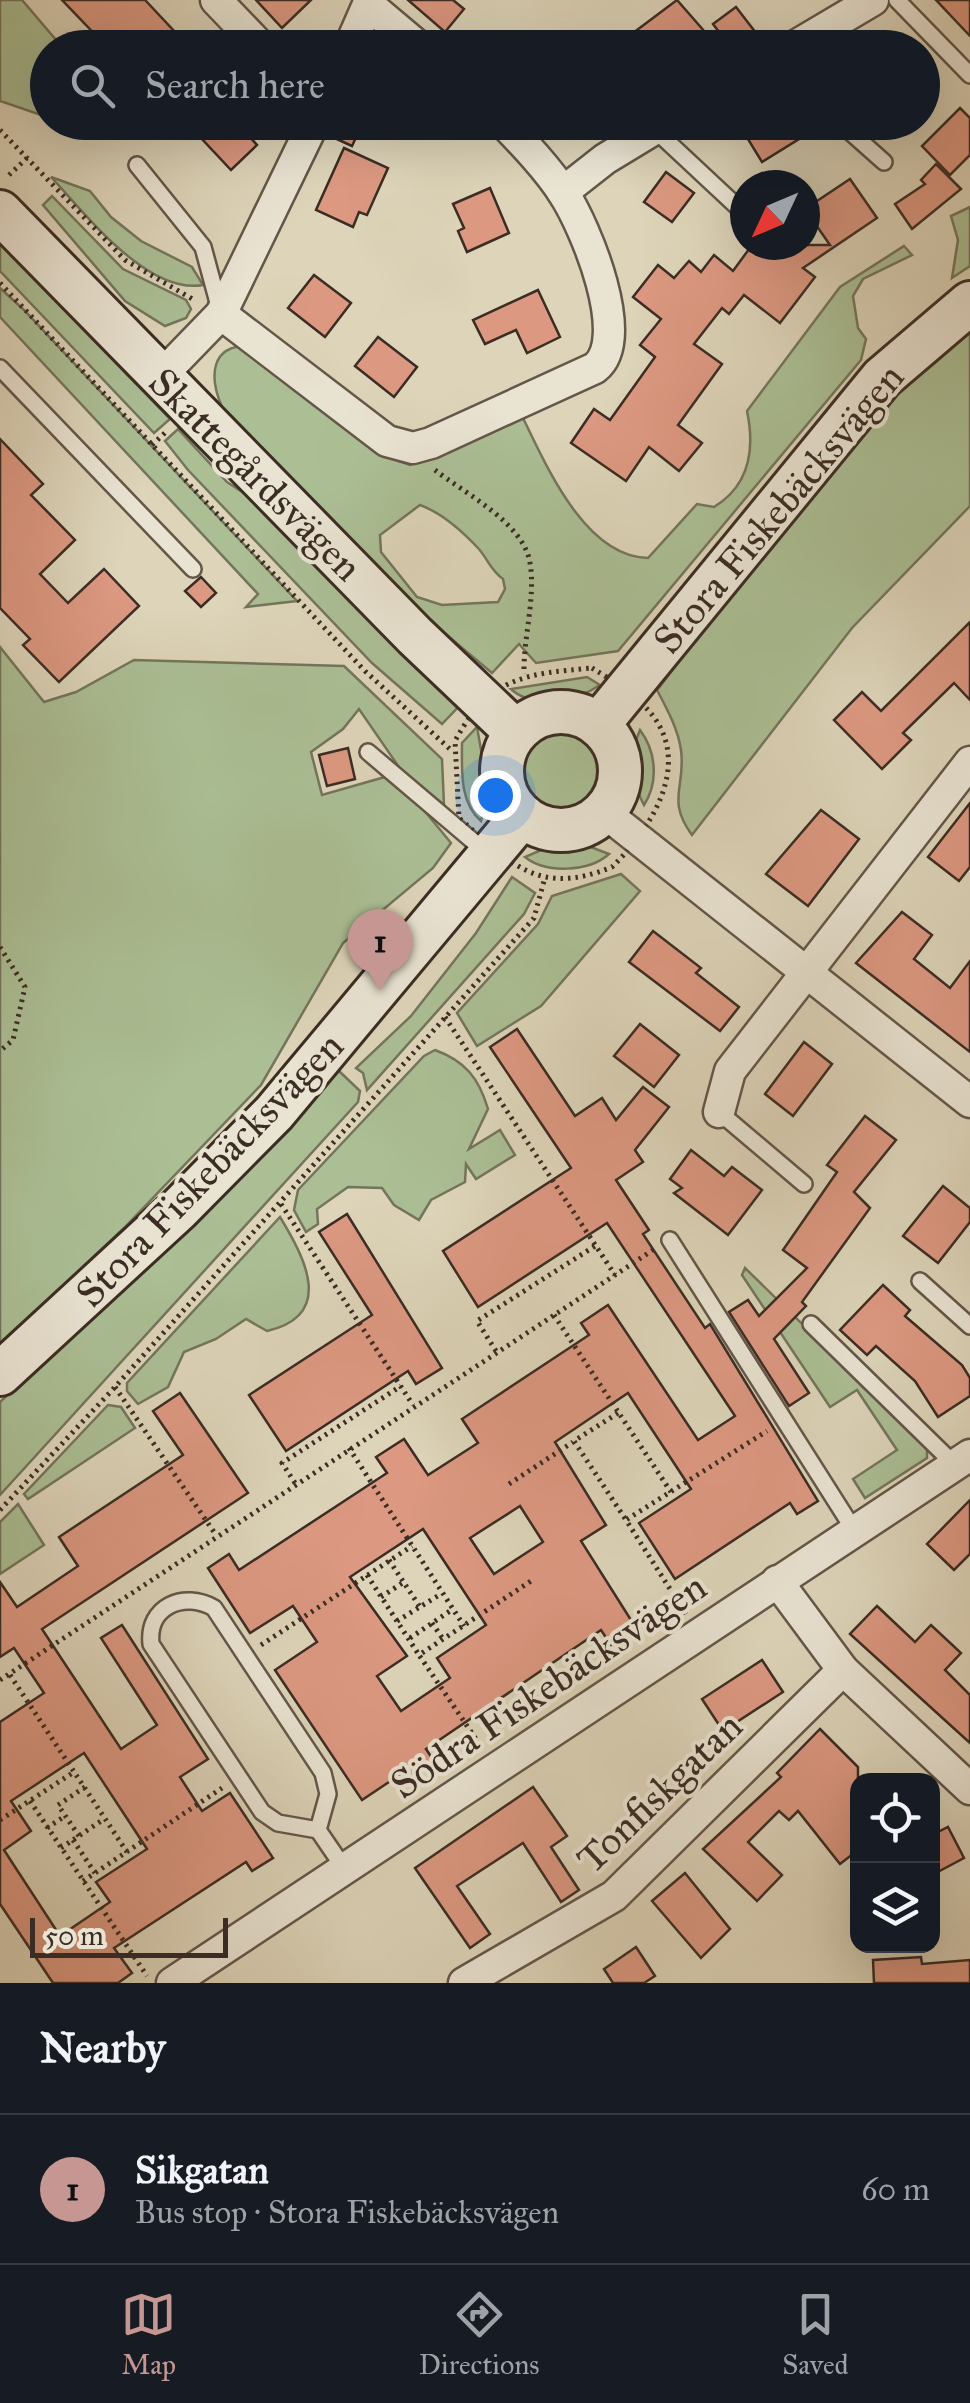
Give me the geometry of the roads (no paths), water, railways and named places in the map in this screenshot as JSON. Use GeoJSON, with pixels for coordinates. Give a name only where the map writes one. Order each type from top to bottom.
{"type":"FeatureCollection","features":[{"type":"Feature","properties":{"kind":"street"},"geometry":{"type":"LineString","coordinates":[[216,0],[245,30]]}},
{"type":"Feature","properties":{"kind":"street"},"geometry":{"type":"LineString","coordinates":[[357,30],[369,2],[400,30]]}},
{"type":"Feature","properties":{"kind":"street"},"geometry":{"type":"LineString","coordinates":[[818,30],[855,4]]}},
{"type":"Feature","properties":{"kind":"street"},"geometry":{"type":"LineString","coordinates":[[160,377],[221,314],[305,140]]}},
{"type":"Feature","properties":{"kind":"street"},"geometry":{"type":"LineString","coordinates":[[221,314],[387,440],[413,448],[606,359],[611,339],[598,270],[563,192],[518,140]]}},
{"type":"Feature","properties":{"kind":"street"},"geometry":{"type":"LineString","coordinates":[[563,192],[637,140]]}},
{"type":"Feature","properties":{"kind":"street","name":"Skattegårdsvägen"},"geometry":{"type":"LineString","coordinates":[[5,193],[160,377],[516,732]]}},
{"type":"Feature","properties":{"kind":"street","name":"Stora Fiskebäcksvägen"},"geometry":{"type":"LineString","coordinates":[[598,725],[616,684],[882,378],[970,303]]}},
{"type":"Feature","properties":{"kind":"street"},"geometry":{"type":"LineString","coordinates":[[560,712],[598,725],[619,760],[618,788],[604,812],[586,825],[564,830],[542,827],[522,816],[509,800],[501,770],[516,732],[540,715],[560,712]]}},
{"type":"Feature","properties":{"kind":"street"},"geometry":{"type":"LineString","coordinates":[[719,1112],[730,1071],[970,762]]}},
{"type":"Feature","properties":{"kind":"street"},"geometry":{"type":"LineString","coordinates":[[604,812],[970,1102]]}},
{"type":"Feature","properties":{"kind":"street","name":"Stora Fiskebäcksvägen"},"geometry":{"type":"LineString","coordinates":[[0,1374],[179,1209],[274,1113],[522,816]]}},
{"type":"Feature","properties":{"kind":"street","name":"Södra Fiskebäcksvägen"},"geometry":{"type":"LineString","coordinates":[[172,1983],[962,1460]]}},
{"type":"Feature","properties":{"kind":"street"},"geometry":{"type":"LineString","coordinates":[[776,1582],[843,1670],[970,1789]]}},
{"type":"Feature","properties":{"kind":"street","name":"Tonfiskgatan"},"geometry":{"type":"LineString","coordinates":[[464,1983],[614,1896],[843,1670]]}},
{"type":"Feature","properties":{"kind":"lane"},"geometry":{"type":"LineString","coordinates":[[897,0],[927,30]]}},
{"type":"Feature","properties":{"kind":"lane"},"geometry":{"type":"LineString","coordinates":[[940,44],[970,74]]}},
{"type":"Feature","properties":{"kind":"lane"},"geometry":{"type":"LineString","coordinates":[[674,140],[730,198]]}},
{"type":"Feature","properties":{"kind":"lane"},"geometry":{"type":"LineString","coordinates":[[859,140],[884,162]]}},
{"type":"Feature","properties":{"kind":"lane"},"geometry":{"type":"LineString","coordinates":[[137,165],[203,247],[221,314]]}},
{"type":"Feature","properties":{"kind":"lane"},"geometry":{"type":"LineString","coordinates":[[0,368],[193,569]]}},
{"type":"Feature","properties":{"kind":"lane"},"geometry":{"type":"LineString","coordinates":[[368,752],[490,855]]}},
{"type":"Feature","properties":{"kind":"lane"},"geometry":{"type":"LineString","coordinates":[[719,1112],[804,1184]]}},
{"type":"Feature","properties":{"kind":"lane"},"geometry":{"type":"LineString","coordinates":[[670,1240],[854,1530]]}},
{"type":"Feature","properties":{"kind":"lane"},"geometry":{"type":"LineString","coordinates":[[920,1281],[970,1326]]}},
{"type":"Feature","properties":{"kind":"lane"},"geometry":{"type":"LineString","coordinates":[[812,1324],[962,1460]]}},
{"type":"Feature","properties":{"kind":"lane"},"geometry":{"type":"LineString","coordinates":[[318,1830],[328,1794],[323,1773],[214,1608],[197,1598],[180,1599],[157,1615],[149,1629],[150,1644],[262,1812],[278,1823],[318,1830],[344,1868]]}},
{"type":"Feature","properties":{"kind":"place","name":"Sikgatan"},"geometry":{"type":"Point","coordinates":[380,991]}}]}
